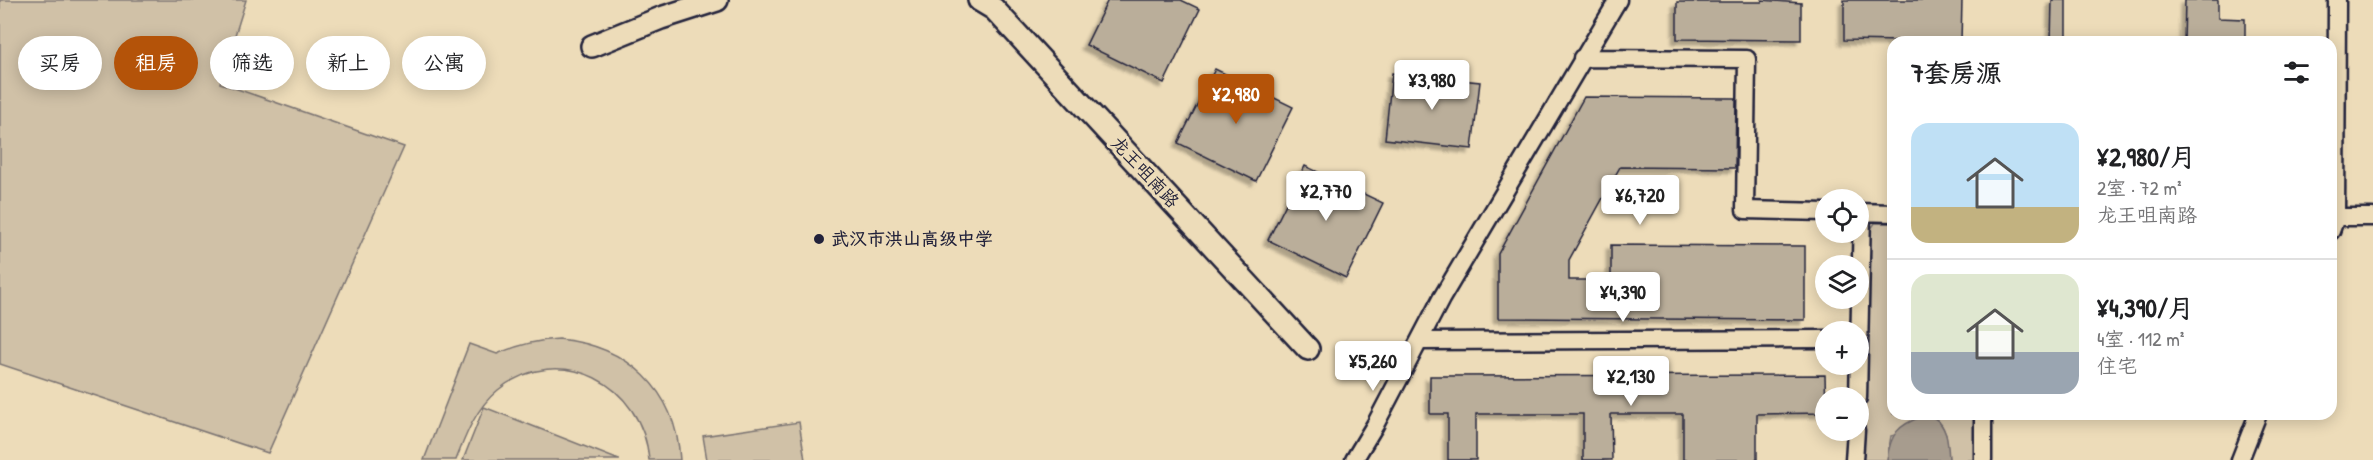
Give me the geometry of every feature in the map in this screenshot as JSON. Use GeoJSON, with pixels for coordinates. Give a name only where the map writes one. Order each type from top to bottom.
{"type":"FeatureCollection","features":[{"type":"Feature","properties":{"kind":"street"},"geometry":{"type":"LineString","coordinates":[[592,46],[661,18],[717,0]]}},
{"type":"Feature","properties":{"kind":"street","name":"龙王咀南路"},"geometry":{"type":"LineString","coordinates":[[979,0],[994,9],[1308,349]]}},
{"type":"Feature","properties":{"kind":"street"},"geometry":{"type":"LineString","coordinates":[[1354,460],[1375,425],[1441,299],[1618,0]]}},
{"type":"Feature","properties":{"kind":"street"},"geometry":{"type":"LineString","coordinates":[[2336,36],[2337,0]]}},
{"type":"Feature","properties":{"kind":"street"},"geometry":{"type":"LineString","coordinates":[[1582,58],[1747,59],[1745,210],[1815,212]]}},
{"type":"Feature","properties":{"kind":"street"},"geometry":{"type":"LineString","coordinates":[[1869,212],[1887,213]]}},
{"type":"Feature","properties":{"kind":"street"},"geometry":{"type":"LineString","coordinates":[[2337,222],[2373,217]]}},
{"type":"Feature","properties":{"kind":"street"},"geometry":{"type":"LineString","coordinates":[[1859,321],[1860,243]]}},
{"type":"Feature","properties":{"kind":"street"},"geometry":{"type":"LineString","coordinates":[[1420,340],[1815,339]]}},
{"type":"Feature","properties":{"kind":"street"},"geometry":{"type":"LineString","coordinates":[[1983,420],[1983,460]]}},
{"type":"Feature","properties":{"kind":"street"},"geometry":{"type":"LineString","coordinates":[[2240,460],[2256,420]]}},
{"type":"Feature","properties":{"kind":"street"},"geometry":{"type":"LineString","coordinates":[[1854,460],[1855,441]]}},
{"type":"Feature","properties":{"kind":"shaded area"},"geometry":{"type":"Polygon","coordinates":[[[0,0],[246,0],[235,36],[210,36],[210,90],[240,90],[404,147],[268,453],[0,364],[0,0]]]}},
{"type":"Feature","properties":{"kind":"shaded area"},"geometry":{"type":"Polygon","coordinates":[[[1875,223],[1887,223],[1887,420],[1974,420],[1974,460],[1949,460],[1946,435],[1942,426],[1891,436],[1887,460],[1862,460],[1863,441],[1869,441],[1869,387],[1864,387],[1864,375],[1869,375],[1869,321],[1866,321],[1866,309],[1869,309],[1869,232],[1875,223]]]}},
{"type":"Feature","properties":{"kind":"shaded area"},"geometry":{"type":"Polygon","coordinates":[[[559,339],[584,343],[606,351],[627,362],[644,376],[658,392],[669,412],[680,460],[649,460],[643,433],[632,410],[615,391],[594,378],[571,370],[547,369],[522,376],[490,397],[472,422],[456,460],[424,460],[469,344],[497,354],[543,340],[559,339]]]}},
{"type":"Feature","properties":{"kind":"shaded area"},"geometry":{"type":"Polygon","coordinates":[[[484,407],[619,460],[463,460],[484,407]]]}},
{"type":"Feature","properties":{"kind":"shaded area"},"geometry":{"type":"Polygon","coordinates":[[[1914,420],[1938,421],[1946,436],[1949,460],[1887,460],[1893,437],[1907,423],[1914,420]]]}},
{"type":"Feature","properties":{"kind":"shaded area"},"geometry":{"type":"Polygon","coordinates":[[[799,422],[805,460],[707,460],[703,436],[799,422]]]}},
{"type":"Feature","properties":{"kind":"building"},"geometry":{"type":"Polygon","coordinates":[[[1108,0],[1181,0],[1200,9],[1164,83],[1086,45],[1108,0]]]}},
{"type":"Feature","properties":{"kind":"building"},"geometry":{"type":"Polygon","coordinates":[[[1762,0],[1801,3],[1801,40],[1677,39],[1677,2],[1762,2],[1762,0]]]}},
{"type":"Feature","properties":{"kind":"building"},"geometry":{"type":"Polygon","coordinates":[[[1844,0],[1962,0],[1961,36],[1887,36],[1887,41],[1844,40],[1844,0]]]}},
{"type":"Feature","properties":{"kind":"building"},"geometry":{"type":"Polygon","coordinates":[[[2052,0],[2066,0],[2066,36],[2051,36],[2052,0]]]}},
{"type":"Feature","properties":{"kind":"building"},"geometry":{"type":"Polygon","coordinates":[[[2185,0],[2218,0],[2218,18],[2245,19],[2245,36],[2184,36],[2185,0]]]}},
{"type":"Feature","properties":{"kind":"building"},"geometry":{"type":"Polygon","coordinates":[[[1215,69],[1293,107],[1256,181],[1178,143],[1215,69]]]}},
{"type":"Feature","properties":{"kind":"building"},"geometry":{"type":"Polygon","coordinates":[[[1392,73],[1480,82],[1472,149],[1385,139],[1392,73]]]}},
{"type":"Feature","properties":{"kind":"building"},"geometry":{"type":"Polygon","coordinates":[[[1584,97],[1736,98],[1735,168],[1620,167],[1569,260],[1569,280],[1611,280],[1611,245],[1805,246],[1805,320],[1498,318],[1498,254],[1584,97]]]}},
{"type":"Feature","properties":{"kind":"building"},"geometry":{"type":"Polygon","coordinates":[[[1305,166],[1383,203],[1346,278],[1268,240],[1305,166]]]}},
{"type":"Feature","properties":{"kind":"building"},"geometry":{"type":"Polygon","coordinates":[[[1825,375],[1825,387],[1815,387],[1815,413],[1757,414],[1757,460],[1683,460],[1683,414],[1611,414],[1612,460],[1583,460],[1583,414],[1476,414],[1476,460],[1448,460],[1448,414],[1430,414],[1430,376],[1825,375]]]}},
{"type":"Feature","properties":{"kind":"place","name":"武汉市洪山高级中学"},"geometry":{"type":"Point","coordinates":[819,239]}}]}
